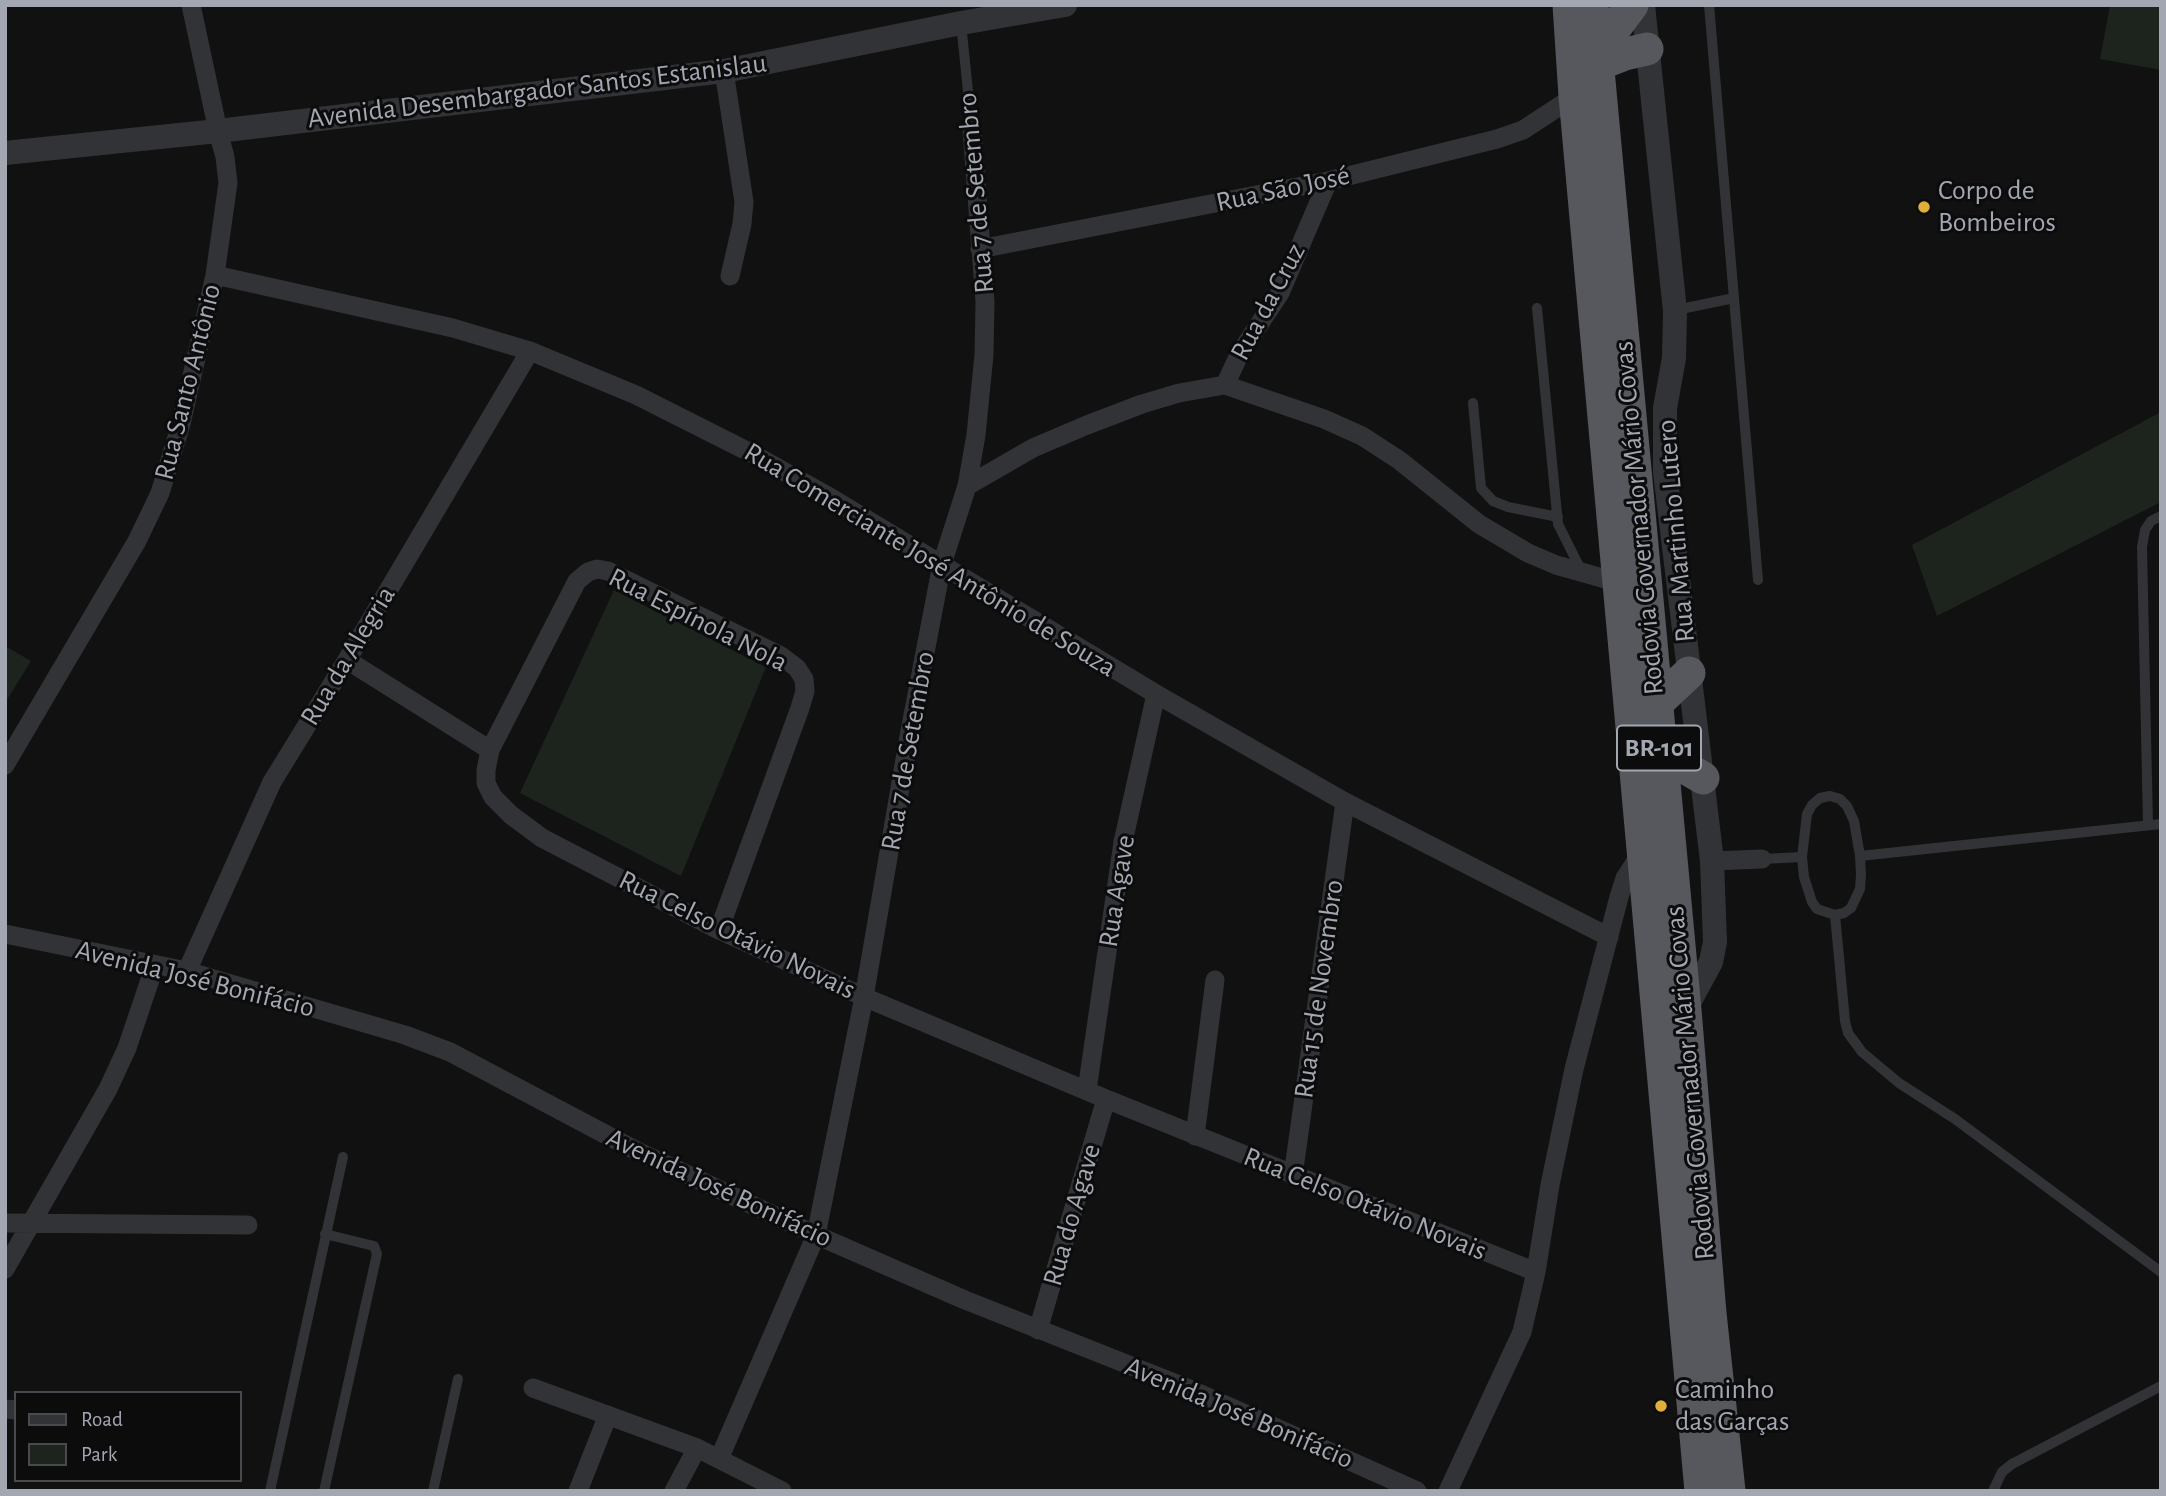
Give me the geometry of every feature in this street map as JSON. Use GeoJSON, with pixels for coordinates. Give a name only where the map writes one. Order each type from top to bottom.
{"type":"FeatureCollection","features":[{"type":"Feature","properties":{"kind":"highway","name":"Rodovia Governador Mário Covas"},"geometry":{"type":"LineString","coordinates":[[1569,5],[1701,1491]]}},
{"type":"Feature","properties":{"kind":"highway","name":"Rodovia Governador Mário Covas"},"geometry":{"type":"LineString","coordinates":[[1592,5],[1685,1010],[1710,1313],[1729,1491]]}},
{"type":"Feature","properties":{"kind":"highway"},"geometry":{"type":"LineString","coordinates":[[1597,58],[1632,5]]}},
{"type":"Feature","properties":{"kind":"highway"},"geometry":{"type":"LineString","coordinates":[[1597,58],[1647,49]]}},
{"type":"Feature","properties":{"kind":"highway"},"geometry":{"type":"LineString","coordinates":[[1656,704],[1689,673]]}},
{"type":"Feature","properties":{"kind":"highway"},"geometry":{"type":"LineString","coordinates":[[1660,752],[1703,778]]}},
{"type":"Feature","properties":{"kind":"street","name":"Rua Santo Antônio"},"geometry":{"type":"LineString","coordinates":[[5,765],[137,541],[160,493],[181,424],[215,275],[228,183],[225,157],[191,5]]}},
{"type":"Feature","properties":{"kind":"street","name":"Avenida Desembargador Santos Estanislau"},"geometry":{"type":"LineString","coordinates":[[5,153],[218,131],[724,71],[1065,5]]}},
{"type":"Feature","properties":{"kind":"street","name":"Rua Martinho Lutero"},"geometry":{"type":"LineString","coordinates":[[1643,5],[1675,311],[1674,358],[1665,408],[1665,461],[1712,861],[1715,942],[1711,961],[1685,1010]]}},
{"type":"Feature","properties":{"kind":"street"},"geometry":{"type":"LineString","coordinates":[[724,71],[744,202],[742,224],[730,276]]}},
{"type":"Feature","properties":{"kind":"street","name":"Rua São José"},"geometry":{"type":"LineString","coordinates":[[980,249],[1328,181],[1497,139],[1523,130],[1575,96]]}},
{"type":"Feature","properties":{"kind":"street","name":"Rua 7 de Setembro"},"geometry":{"type":"LineString","coordinates":[[719,1459],[816,1235],[864,997],[942,564],[967,486],[976,435],[984,355],[985,302],[972,130]]}},
{"type":"Feature","properties":{"kind":"street","name":"Rua da Cruz"},"geometry":{"type":"LineString","coordinates":[[1225,385],[1240,353],[1280,293],[1328,181]]}},
{"type":"Feature","properties":{"kind":"street","name":"Rua Comerciante José Antônio de Souza"},"geometry":{"type":"LineString","coordinates":[[215,275],[453,328],[530,351],[636,395],[751,453],[826,495],[1156,694],[1345,802],[1609,937]]}},
{"type":"Feature","properties":{"kind":"street","name":"Rua da Alegria"},"geometry":{"type":"LineString","coordinates":[[187,971],[272,782],[530,351]]}},
{"type":"Feature","properties":{"kind":"street"},"geometry":{"type":"LineString","coordinates":[[967,486],[1033,448],[1087,425],[1179,393],[1225,385],[1324,419],[1362,436],[1399,460],[1479,524],[1528,553],[1556,565],[1620,583]]}},
{"type":"Feature","properties":{"kind":"street","name":"Rua Espínola Nola"},"geometry":{"type":"LineString","coordinates":[[490,750],[577,581],[597,569],[608,571],[781,656],[797,668],[804,679],[805,691],[800,708],[719,930]]}},
{"type":"Feature","properties":{"kind":"street"},"geometry":{"type":"LineString","coordinates":[[347,660],[490,750]]}},
{"type":"Feature","properties":{"kind":"street","name":"Rua Agave"},"geometry":{"type":"LineString","coordinates":[[1087,1090],[1123,842],[1156,694]]}},
{"type":"Feature","properties":{"kind":"street","name":"Rua Celso Otávio Novais"},"geometry":{"type":"LineString","coordinates":[[490,750],[486,783],[494,797],[511,815],[542,838],[719,930],[864,997],[1106,1099],[1536,1272]]}},
{"type":"Feature","properties":{"kind":"street","name":"Rua 15 de Novembro"},"geometry":{"type":"LineString","coordinates":[[1293,1176],[1345,802]]}},
{"type":"Feature","properties":{"kind":"street"},"geometry":{"type":"LineString","coordinates":[[1448,1491],[1522,1332],[1574,1069],[1625,878],[1644,849]]}},
{"type":"Feature","properties":{"kind":"street"},"geometry":{"type":"LineString","coordinates":[[1712,861],[1762,859]]}},
{"type":"Feature","properties":{"kind":"street","name":"Avenida José Bonifácio"},"geometry":{"type":"LineString","coordinates":[[5,934],[187,971],[405,1035],[450,1052],[635,1150],[816,1235],[1038,1330],[1187,1388],[1417,1491]]}},
{"type":"Feature","properties":{"kind":"street"},"geometry":{"type":"LineString","coordinates":[[5,1269],[108,1089],[127,1048],[155,965]]}},
{"type":"Feature","properties":{"kind":"street"},"geometry":{"type":"LineString","coordinates":[[1195,1136],[1215,980]]}},
{"type":"Feature","properties":{"kind":"street","name":"Rua do Agave"},"geometry":{"type":"LineString","coordinates":[[1038,1330],[1106,1099]]}},
{"type":"Feature","properties":{"kind":"street"},"geometry":{"type":"LineString","coordinates":[[5,1223],[248,1226]]}},
{"type":"Feature","properties":{"kind":"street"},"geometry":{"type":"LineString","coordinates":[[533,1388],[697,1448],[782,1491]]}},
{"type":"Feature","properties":{"kind":"street"},"geometry":{"type":"LineString","coordinates":[[578,1491],[608,1415]]}},
{"type":"Feature","properties":{"kind":"street"},"geometry":{"type":"LineString","coordinates":[[674,1491],[697,1448]]}},
{"type":"Feature","properties":{"kind":"lane"},"geometry":{"type":"LineString","coordinates":[[1709,5],[1758,580]]}},
{"type":"Feature","properties":{"kind":"lane","name":"Rua 7 de Setembro"},"geometry":{"type":"LineString","coordinates":[[961,23],[972,130]]}},
{"type":"Feature","properties":{"kind":"lane"},"geometry":{"type":"LineString","coordinates":[[1675,311],[1734,298]]}},
{"type":"Feature","properties":{"kind":"lane"},"geometry":{"type":"LineString","coordinates":[[1537,308],[1558,524],[1583,572]]}},
{"type":"Feature","properties":{"kind":"lane"},"geometry":{"type":"LineString","coordinates":[[1473,403],[1481,488],[1493,501],[1500,504],[1558,517]]}},
{"type":"Feature","properties":{"kind":"lane"},"geometry":{"type":"LineString","coordinates":[[2148,825],[2142,547],[2145,530],[2151,521],[2161,516]]}},
{"type":"Feature","properties":{"kind":"lane"},"geometry":{"type":"LineString","coordinates":[[1820,797],[1840,799],[1847,806],[1854,821],[1860,856],[1860,889],[1851,908],[1835,915],[1817,909],[1804,877],[1802,844],[1807,814],[1820,797]]}},
{"type":"Feature","properties":{"kind":"lane"},"geometry":{"type":"LineString","coordinates":[[1860,856],[2161,824]]}},
{"type":"Feature","properties":{"kind":"lane"},"geometry":{"type":"LineString","coordinates":[[1762,859],[1802,858]]}},
{"type":"Feature","properties":{"kind":"lane"},"geometry":{"type":"LineString","coordinates":[[1835,915],[1845,1021],[1848,1033],[1863,1052],[1899,1083],[1955,1119],[2161,1272]]}},
{"type":"Feature","properties":{"kind":"lane"},"geometry":{"type":"LineString","coordinates":[[270,1491],[343,1157]]}},
{"type":"Feature","properties":{"kind":"lane"},"geometry":{"type":"LineString","coordinates":[[324,1491],[377,1254],[374,1246],[326,1234]]}},
{"type":"Feature","properties":{"kind":"lane"},"geometry":{"type":"LineString","coordinates":[[433,1491],[458,1379]]}},
{"type":"Feature","properties":{"kind":"lane"},"geometry":{"type":"LineString","coordinates":[[1993,1491],[2002,1472],[2012,1464],[2161,1386]]}},
{"type":"Feature","properties":{"kind":"green space"},"geometry":{"type":"Polygon","coordinates":[[[2110,5],[2161,5],[2161,70],[2100,59],[2110,5]]]}},
{"type":"Feature","properties":{"kind":"green space"},"geometry":{"type":"Polygon","coordinates":[[[2161,412],[2161,502],[1937,616],[1912,545],[2161,412]]]}},
{"type":"Feature","properties":{"kind":"green space"},"geometry":{"type":"Polygon","coordinates":[[[614,590],[766,667],[681,876],[520,793],[614,590]]]}},
{"type":"Feature","properties":{"kind":"green space"},"geometry":{"type":"Polygon","coordinates":[[[5,646],[31,661],[5,703],[5,646]]]}},
{"type":"Feature","properties":{"kind":"place","name":"Corpo de Bombeiros"},"geometry":{"type":"Point","coordinates":[1924,207]}},
{"type":"Feature","properties":{"kind":"place","name":"Caminho das Garças"},"geometry":{"type":"Point","coordinates":[1661,1406]}}]}
